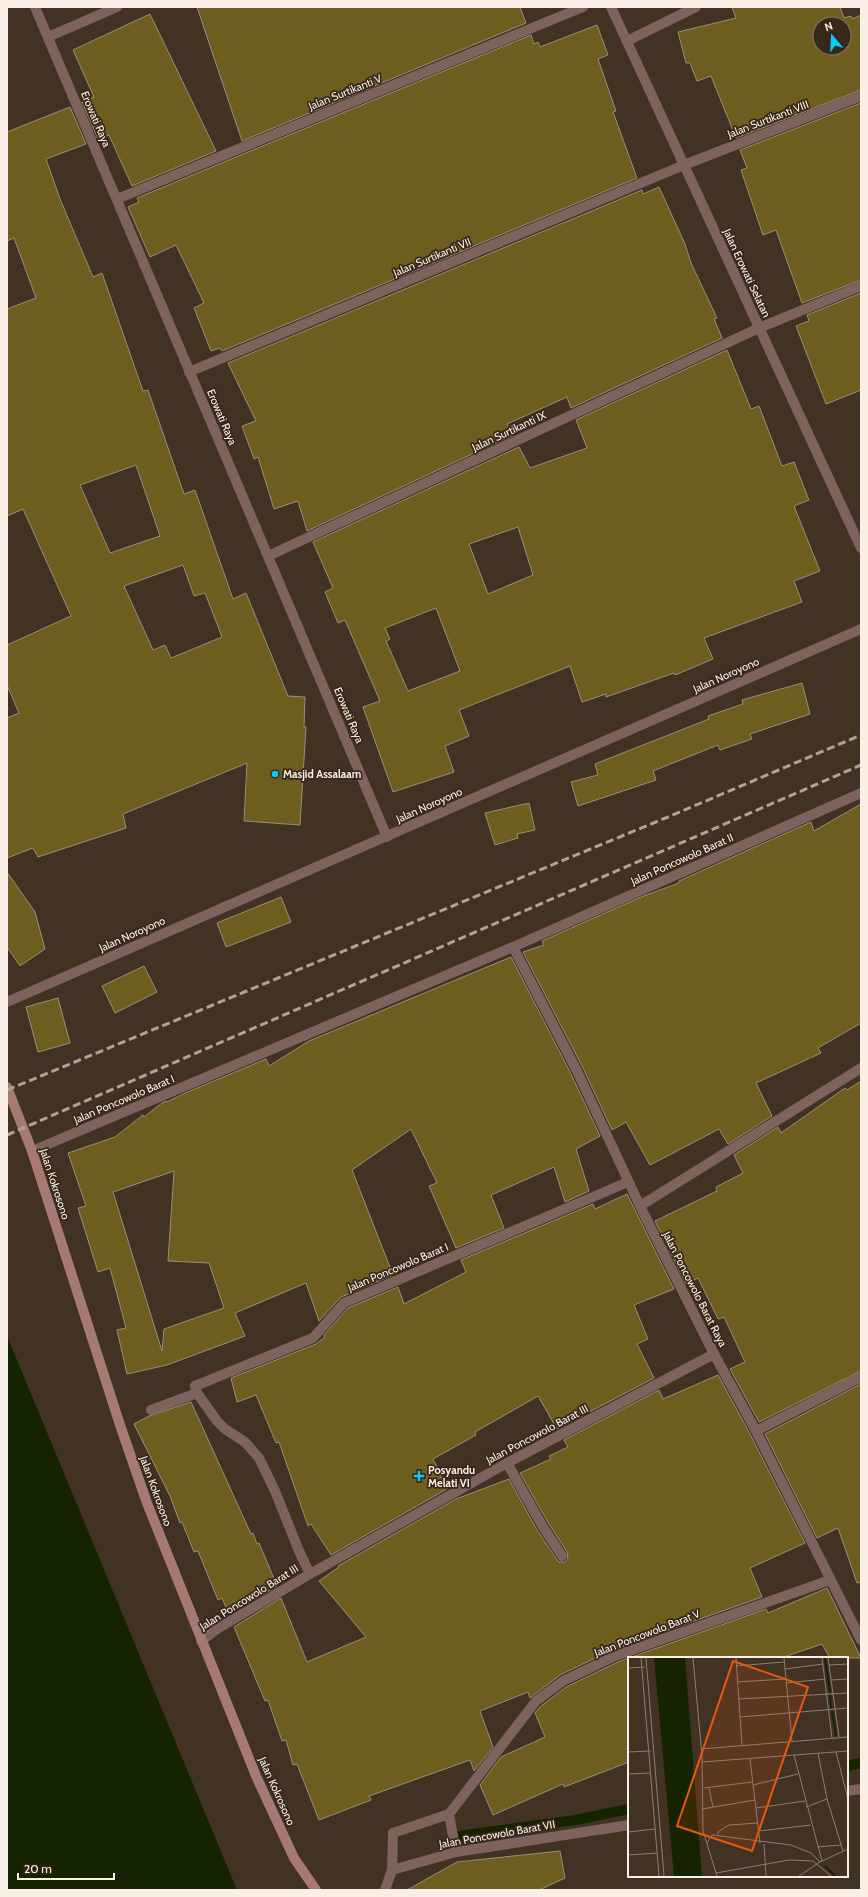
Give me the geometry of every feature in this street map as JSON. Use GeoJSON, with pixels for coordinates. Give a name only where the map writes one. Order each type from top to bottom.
{"type":"FeatureCollection","features":[{"type":"Feature","properties":{"kind":"street","name":"Erowati Raya"},"geometry":{"type":"LineString","coordinates":[[35,7],[387,837]]}},
{"type":"Feature","properties":{"kind":"street"},"geometry":{"type":"LineString","coordinates":[[48,37],[117,7]]}},
{"type":"Feature","properties":{"kind":"street","name":"Jalan Surtikanti V"},"geometry":{"type":"LineString","coordinates":[[117,199],[584,7]]}},
{"type":"Feature","properties":{"kind":"street","name":"Jalan Erowati Selatan"},"geometry":{"type":"LineString","coordinates":[[611,7],[861,548]]}},
{"type":"Feature","properties":{"kind":"street"},"geometry":{"type":"LineString","coordinates":[[627,41],[696,7]]}},
{"type":"Feature","properties":{"kind":"street","name":"Jalan Surtikanti VIII"},"geometry":{"type":"LineString","coordinates":[[684,165],[861,96]]}},
{"type":"Feature","properties":{"kind":"street","name":"Jalan Surtikanti VII"},"geometry":{"type":"LineString","coordinates":[[189,372],[684,165]]}},
{"type":"Feature","properties":{"kind":"street","name":"Jalan Surtikanti IX"},"geometry":{"type":"LineString","coordinates":[[268,556],[759,328],[861,286]]}},
{"type":"Feature","properties":{"kind":"street","name":"Jalan Noroyono"},"geometry":{"type":"LineString","coordinates":[[7,1002],[861,629]]}},
{"type":"Feature","properties":{"kind":"street","name":"Jalan Poncowolo Barat II"},"geometry":{"type":"LineString","coordinates":[[513,947],[861,793]]}},
{"type":"Feature","properties":{"kind":"street","name":"Jalan Poncowolo Barat I"},"geometry":{"type":"LineString","coordinates":[[32,1151],[513,947]]}},
{"type":"Feature","properties":{"kind":"street","name":"Jalan Poncowolo Barat Raya"},"geometry":{"type":"LineString","coordinates":[[513,947],[577,1071],[628,1182],[714,1354],[756,1431],[861,1640]]}},
{"type":"Feature","properties":{"kind":"street"},"geometry":{"type":"LineString","coordinates":[[640,1206],[861,1068]]}},
{"type":"Feature","properties":{"kind":"street","name":"Jalan Kokrosono"},"geometry":{"type":"LineString","coordinates":[[7,1087],[32,1151],[147,1503],[256,1776],[294,1858],[316,1890]]}},
{"type":"Feature","properties":{"kind":"street","name":"Jalan Poncowolo Barat I"},"geometry":{"type":"LineString","coordinates":[[197,1393],[195,1386],[313,1338],[344,1303],[628,1182]]}},
{"type":"Feature","properties":{"kind":"street","name":"Jalan Poncowolo Barat III"},"geometry":{"type":"LineString","coordinates":[[201,1641],[217,1629],[310,1574],[507,1463],[714,1354]]}},
{"type":"Feature","properties":{"kind":"street"},"geometry":{"type":"LineString","coordinates":[[756,1431],[861,1377]]}},
{"type":"Feature","properties":{"kind":"street"},"geometry":{"type":"LineString","coordinates":[[151,1410],[197,1393]]}},
{"type":"Feature","properties":{"kind":"street","name":"Jalan Poncowolo Barat III"},"geometry":{"type":"LineString","coordinates":[[197,1393],[217,1421],[225,1429],[245,1442],[259,1458],[275,1491],[310,1574]]}},
{"type":"Feature","properties":{"kind":"street"},"geometry":{"type":"LineString","coordinates":[[507,1463],[543,1527],[562,1556]]}},
{"type":"Feature","properties":{"kind":"street","name":"Jalan Poncowolo Barat V"},"geometry":{"type":"LineString","coordinates":[[449,1814],[536,1701],[563,1681],[615,1656],[830,1580]]}},
{"type":"Feature","properties":{"kind":"street"},"geometry":{"type":"LineString","coordinates":[[848,1791],[861,1789]]}},
{"type":"Feature","properties":{"kind":"street"},"geometry":{"type":"LineString","coordinates":[[385,1890],[392,1870],[393,1833],[449,1814],[456,1852]]}},
{"type":"Feature","properties":{"kind":"street","name":"Jalan Poncowolo Barat VII"},"geometry":{"type":"LineString","coordinates":[[392,1870],[456,1852],[628,1825]]}},
{"type":"Feature","properties":{"kind":"shaded area"},"geometry":{"type":"Polygon","coordinates":[[[7,1336],[237,1890],[7,1890],[7,1336]]]}},
{"type":"Feature","properties":{"kind":"building"},"geometry":{"type":"Polygon","coordinates":[[[197,7],[520,7],[526,23],[242,141],[197,7]]]}},
{"type":"Feature","properties":{"kind":"building"},"geometry":{"type":"Polygon","coordinates":[[[732,7],[840,7],[843,16],[812,16],[812,56],[852,56],[852,19],[861,15],[861,90],[736,138],[711,76],[697,81],[690,63],[686,63],[678,32],[736,18],[732,7]]]}},
{"type":"Feature","properties":{"kind":"building"},"geometry":{"type":"Polygon","coordinates":[[[150,14],[216,151],[132,186],[109,135],[98,139],[82,102],[94,97],[73,50],[150,14]]]}},
{"type":"Feature","properties":{"kind":"building"},"geometry":{"type":"Polygon","coordinates":[[[597,25],[608,55],[598,59],[616,111],[613,112],[637,178],[222,351],[220,348],[211,351],[194,308],[204,303],[176,245],[150,257],[128,207],[139,202],[137,198],[531,35],[534,44],[538,42],[540,47],[597,25]]]}},
{"type":"Feature","properties":{"kind":"building"},"geometry":{"type":"Polygon","coordinates":[[[861,103],[861,280],[802,303],[776,230],[763,235],[741,170],[747,168],[740,150],[861,103]]]}},
{"type":"Feature","properties":{"kind":"building"},"geometry":{"type":"Polygon","coordinates":[[[70,107],[86,144],[46,159],[60,199],[93,277],[102,273],[143,391],[148,390],[184,494],[195,490],[233,599],[246,593],[288,696],[305,697],[304,727],[306,727],[300,825],[244,821],[247,763],[123,814],[126,828],[38,857],[33,848],[7,858],[7,718],[19,713],[7,685],[7,645],[71,616],[23,509],[7,516],[7,309],[36,298],[14,238],[7,241],[7,132],[70,107]],[[136,465],[80,485],[110,553],[160,536],[136,465]],[[183,565],[124,586],[153,650],[165,645],[171,658],[222,637],[205,593],[194,596],[183,565]]]}},
{"type":"Feature","properties":{"kind":"building"},"geometry":{"type":"Polygon","coordinates":[[[659,187],[685,244],[691,263],[717,318],[714,319],[722,338],[571,408],[567,397],[507,424],[513,435],[307,531],[298,501],[274,509],[258,457],[254,459],[242,426],[256,421],[228,363],[642,190],[643,194],[659,187]]]}},
{"type":"Feature","properties":{"kind":"building"},"geometry":{"type":"Polygon","coordinates":[[[861,293],[861,390],[826,404],[796,326],[809,321],[807,315],[861,293]]]}},
{"type":"Feature","properties":{"kind":"building"},"geometry":{"type":"Polygon","coordinates":[[[727,350],[751,409],[759,406],[782,466],[794,462],[809,500],[794,506],[820,571],[794,581],[802,602],[704,638],[713,659],[675,675],[674,673],[606,697],[606,694],[582,702],[570,666],[459,710],[469,736],[445,746],[454,772],[393,792],[363,707],[380,701],[345,620],[338,623],[325,592],[333,588],[313,542],[519,447],[530,468],[587,448],[576,420],[727,350]],[[518,527],[469,544],[488,594],[533,575],[518,527]],[[436,608],[385,628],[390,639],[386,641],[408,691],[460,671],[436,608]]]}},
{"type":"Feature","properties":{"kind":"building"},"geometry":{"type":"Polygon","coordinates":[[[802,683],[810,714],[750,734],[752,739],[720,750],[718,745],[653,771],[656,780],[578,806],[571,782],[598,775],[595,764],[709,719],[708,716],[743,704],[742,700],[802,683]]]}},
{"type":"Feature","properties":{"kind":"building"},"geometry":{"type":"Polygon","coordinates":[[[529,803],[535,830],[517,834],[518,838],[495,845],[485,813],[529,803]]]}},
{"type":"Feature","properties":{"kind":"building"},"geometry":{"type":"Polygon","coordinates":[[[861,804],[861,1023],[818,1048],[821,1053],[756,1083],[772,1116],[728,1144],[719,1129],[650,1165],[626,1122],[612,1130],[583,1068],[523,952],[544,945],[542,941],[641,897],[679,883],[679,881],[811,822],[814,831],[861,804]]]}},
{"type":"Feature","properties":{"kind":"building"},"geometry":{"type":"Polygon","coordinates":[[[7,872],[35,912],[45,949],[20,966],[7,947],[7,872]]]}},
{"type":"Feature","properties":{"kind":"building"},"geometry":{"type":"Polygon","coordinates":[[[281,897],[291,922],[226,947],[217,923],[281,897]]]}},
{"type":"Feature","properties":{"kind":"building"},"geometry":{"type":"Polygon","coordinates":[[[511,957],[571,1074],[600,1136],[576,1149],[589,1191],[565,1202],[554,1167],[491,1195],[504,1228],[456,1248],[429,1186],[437,1183],[411,1129],[352,1170],[393,1275],[341,1297],[319,1321],[306,1283],[235,1313],[245,1336],[167,1365],[127,1374],[117,1330],[126,1328],[110,1268],[98,1272],[78,1208],[86,1206],[68,1153],[115,1137],[143,1115],[144,1117],[166,1101],[167,1102],[266,1059],[269,1066],[309,1041],[511,957]],[[174,1171],[113,1192],[162,1351],[164,1329],[224,1308],[209,1263],[168,1261],[174,1171]]]}},
{"type":"Feature","properties":{"kind":"building"},"geometry":{"type":"Polygon","coordinates":[[[144,966],[157,992],[115,1013],[102,986],[144,966]]]}},
{"type":"Feature","properties":{"kind":"building"},"geometry":{"type":"Polygon","coordinates":[[[58,998],[70,1043],[38,1052],[26,1007],[58,998]]]}},
{"type":"Feature","properties":{"kind":"building"},"geometry":{"type":"Polygon","coordinates":[[[861,1081],[861,1371],[759,1422],[730,1369],[745,1362],[724,1317],[718,1319],[698,1278],[686,1284],[655,1221],[717,1191],[716,1187],[743,1173],[734,1155],[778,1127],[781,1133],[845,1088],[847,1090],[861,1081]]]}},
{"type":"Feature","properties":{"kind":"building"},"geometry":{"type":"Polygon","coordinates":[[[627,1194],[674,1289],[634,1305],[648,1339],[637,1344],[654,1378],[557,1429],[538,1396],[475,1432],[476,1435],[433,1459],[447,1489],[331,1555],[311,1524],[308,1526],[279,1442],[276,1443],[256,1395],[237,1402],[231,1378],[316,1344],[325,1337],[324,1335],[348,1308],[398,1287],[404,1304],[466,1272],[461,1260],[593,1204],[595,1209],[627,1194]]]}},
{"type":"Feature","properties":{"kind":"building"},"geometry":{"type":"Polygon","coordinates":[[[718,1375],[750,1434],[805,1543],[750,1568],[762,1597],[612,1650],[560,1675],[530,1698],[528,1692],[480,1711],[493,1747],[474,1771],[470,1760],[369,1796],[371,1800],[319,1820],[297,1764],[293,1765],[286,1740],[282,1741],[268,1700],[265,1701],[234,1627],[281,1598],[307,1662],[366,1637],[319,1581],[339,1567],[338,1566],[456,1499],[509,1479],[537,1530],[557,1560],[559,1562],[565,1562],[568,1559],[567,1552],[520,1473],[551,1459],[549,1456],[568,1447],[564,1440],[659,1390],[663,1399],[718,1375]]]}},
{"type":"Feature","properties":{"kind":"building"},"geometry":{"type":"Polygon","coordinates":[[[861,1384],[861,1582],[857,1583],[838,1528],[817,1538],[765,1434],[861,1384]]]}},
{"type":"Feature","properties":{"kind":"building"},"geometry":{"type":"Polygon","coordinates":[[[191,1402],[251,1534],[253,1533],[257,1544],[259,1543],[277,1586],[229,1614],[222,1598],[218,1600],[198,1551],[194,1552],[182,1522],[180,1523],[170,1496],[134,1424],[149,1416],[191,1402]]]}},
{"type":"Feature","properties":{"kind":"building"},"geometry":{"type":"Polygon","coordinates":[[[827,1588],[861,1658],[829,1657],[822,1644],[784,1657],[632,1657],[766,1609],[768,1613],[827,1588]]]}},
{"type":"Feature","properties":{"kind":"building"},"geometry":{"type":"Polygon","coordinates":[[[628,1658],[628,1762],[564,1787],[563,1784],[493,1815],[480,1785],[501,1757],[545,1737],[535,1713],[541,1706],[566,1687],[628,1658]]]}},
{"type":"Feature","properties":{"kind":"building"},"geometry":{"type":"Polygon","coordinates":[[[560,1851],[565,1878],[539,1890],[407,1890],[457,1862],[560,1851]]]}},
{"type":"Feature","properties":{"kind":"waterway"},"geometry":{"type":"LineString","coordinates":[[848,1766],[861,1763]]}},
{"type":"Feature","properties":{"kind":"waterway"},"geometry":{"type":"LineString","coordinates":[[458,1836],[575,1820],[628,1809]]}},
{"type":"Feature","properties":{"kind":"railway"},"geometry":{"type":"LineString","coordinates":[[7,1090],[668,817],[861,735]]}},
{"type":"Feature","properties":{"kind":"railway"},"geometry":{"type":"LineString","coordinates":[[7,1135],[861,765]]}},
{"type":"Feature","properties":{"kind":"place","name":"Masjid Assalaam"},"geometry":{"type":"Point","coordinates":[275,774]}},
{"type":"Feature","properties":{"kind":"place","name":"Posyandu Melati VI"},"geometry":{"type":"Point","coordinates":[419,1476]}}]}
